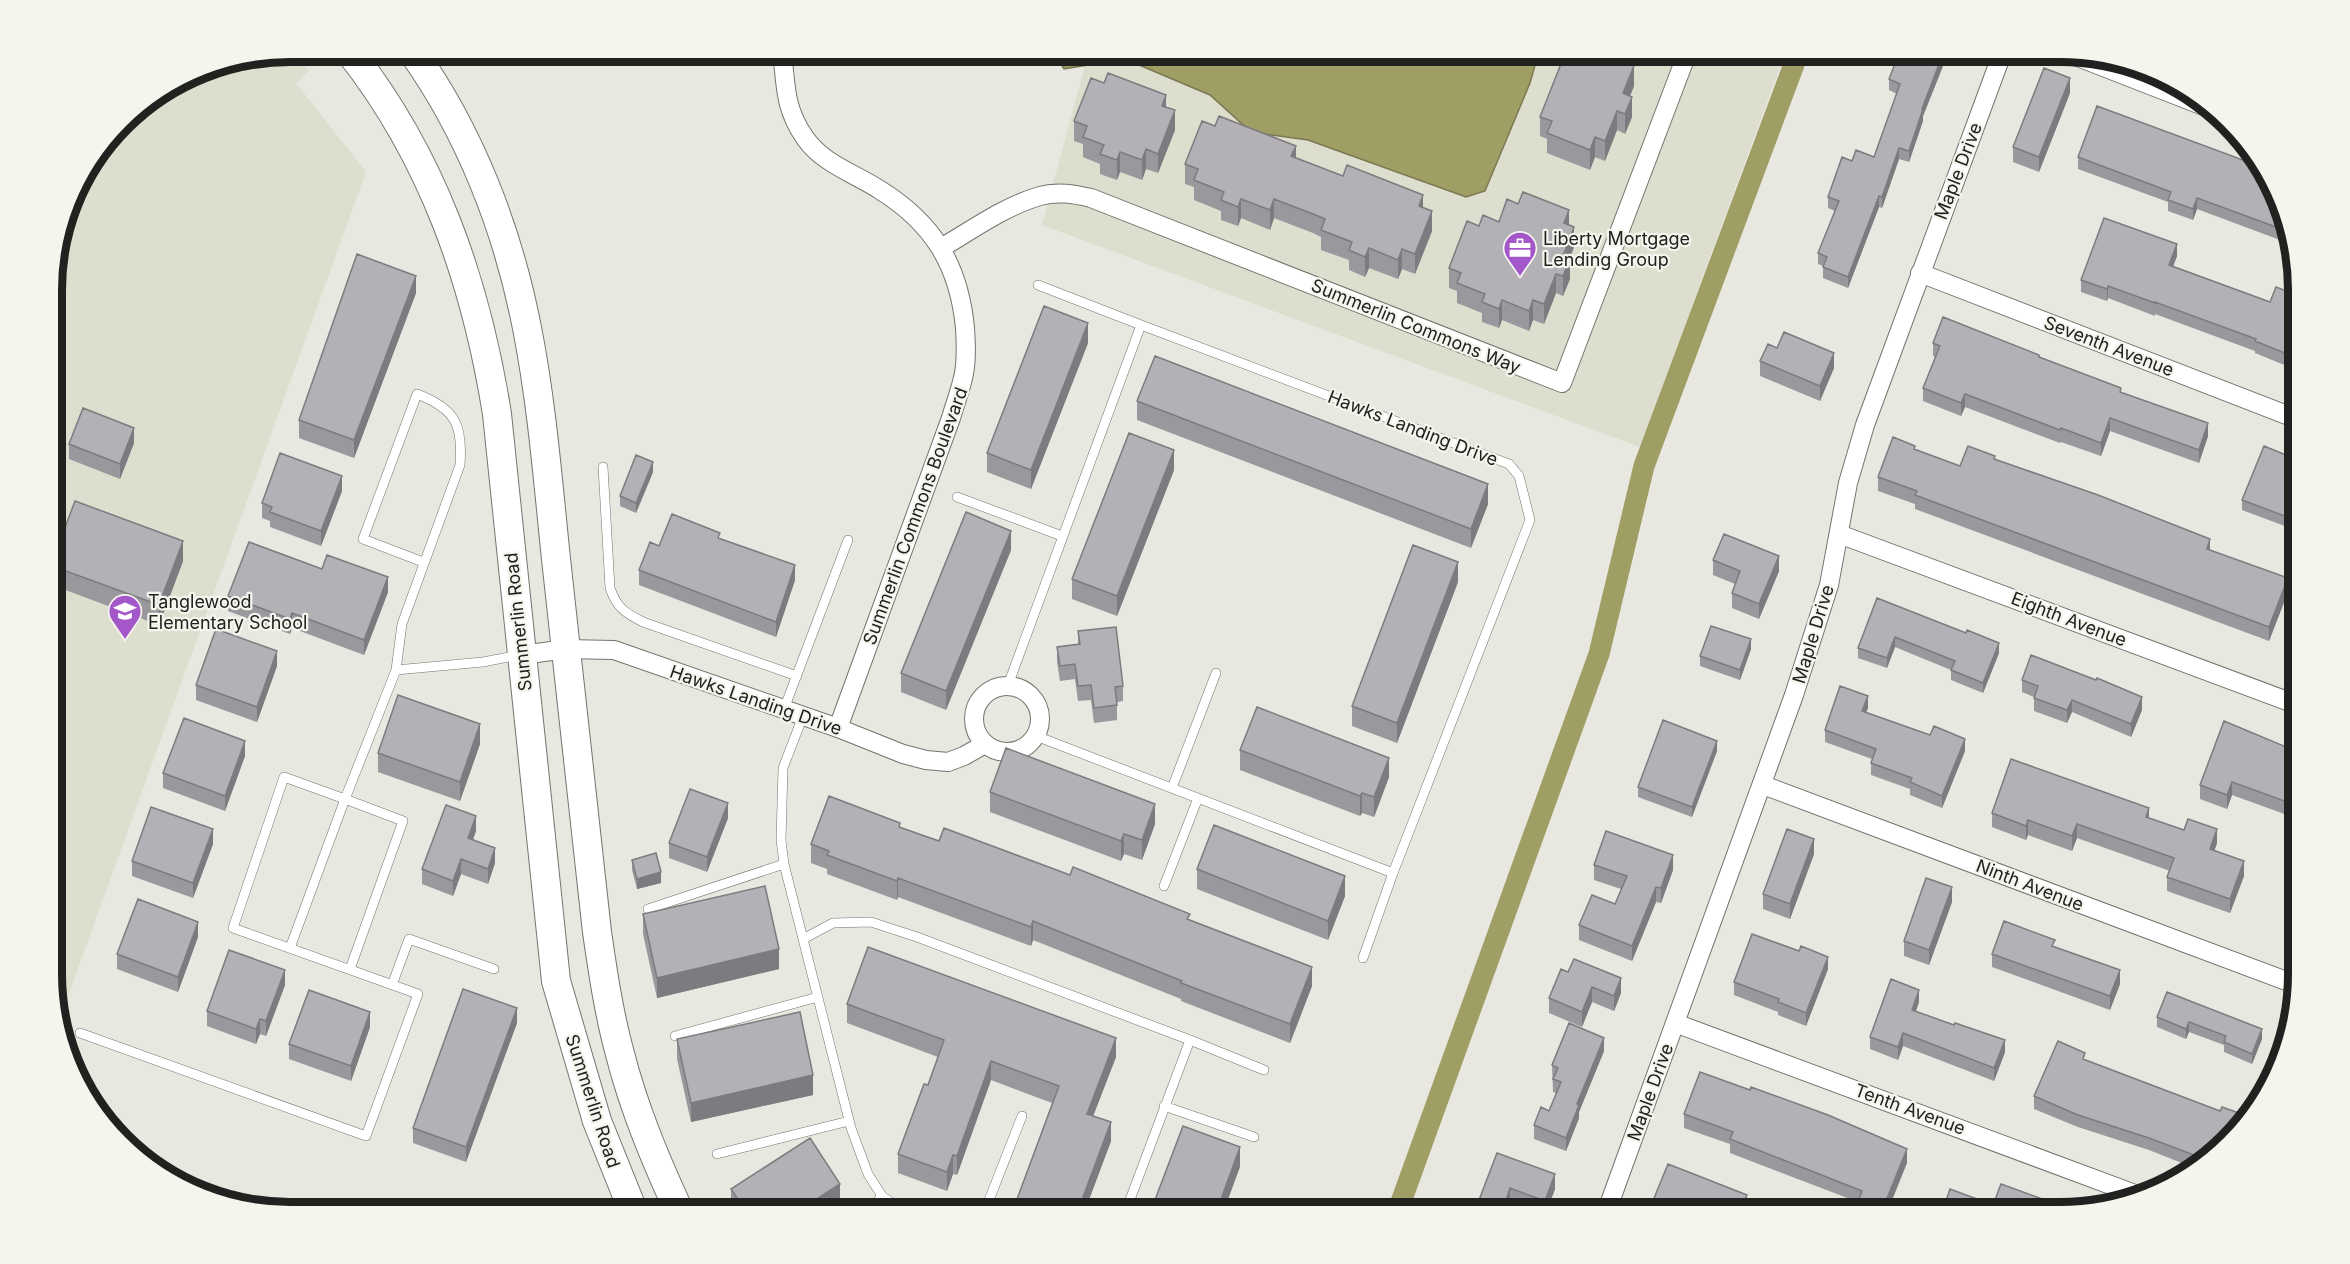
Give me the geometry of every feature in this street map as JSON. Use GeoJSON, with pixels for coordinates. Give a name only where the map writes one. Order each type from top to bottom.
{"type":"FeatureCollection","features":[{"type":"Feature","properties":{"kind":"main road","name":"Summerlin Road"},"geometry":{"type":"LineString","coordinates":[[357,62],[411,145],[446,219],[468,280],[489,364],[497,414],[556,981],[597,1121],[629,1202]]}},
{"type":"Feature","properties":{"kind":"main road"},"geometry":{"type":"LineString","coordinates":[[419,62],[455,122],[480,177],[510,257],[520,293],[538,397],[597,932],[607,999],[620,1054],[637,1110],[656,1161],[675,1202]]}},
{"type":"Feature","properties":{"kind":"street","name":"Summerlin Commons Boulevard"},"geometry":{"type":"LineString","coordinates":[[783,62],[785,93],[806,139],[823,157],[846,173],[894,199],[922,221],[941,248],[955,274],[963,307],[966,344],[964,377],[838,728]]}},
{"type":"Feature","properties":{"kind":"street","name":"Summerlin Commons Way"},"geometry":{"type":"LineString","coordinates":[[941,248],[1015,206],[1041,195],[1066,193],[1091,198],[1562,383],[1684,62]]}},
{"type":"Feature","properties":{"kind":"street","name":"Maple Drive"},"geometry":{"type":"LineString","coordinates":[[1610,1202],[1794,695],[1829,585],[1848,483],[1865,425],[1999,62]]}},
{"type":"Feature","properties":{"kind":"street"},"geometry":{"type":"LineString","coordinates":[[2097,64],[2185,99]]}},
{"type":"Feature","properties":{"kind":"street","name":"Seventh Avenue"},"geometry":{"type":"LineString","coordinates":[[1920,273],[2288,416]]}},
{"type":"Feature","properties":{"kind":"street","name":"Eighth Avenue"},"geometry":{"type":"LineString","coordinates":[[1839,534],[2288,701]]}},
{"type":"Feature","properties":{"kind":"street","name":"Hawks Landing Drive"},"geometry":{"type":"LineString","coordinates":[[522,655],[566,649],[614,650],[838,728],[903,754],[926,760],[948,762],[985,744]]}},
{"type":"Feature","properties":{"kind":"street"},"geometry":{"type":"LineString","coordinates":[[996,687],[1019,688],[1029,693],[1040,713],[1040,725],[1036,736],[1022,749],[1013,752],[1003,752],[985,744],[974,724],[974,713],[978,702],[996,687]]}},
{"type":"Feature","properties":{"kind":"street","name":"Ninth Avenue"},"geometry":{"type":"LineString","coordinates":[[1763,784],[2288,982]]}},
{"type":"Feature","properties":{"kind":"street","name":"Tenth Avenue"},"geometry":{"type":"LineString","coordinates":[[1675,1023],[2129,1192]]}},
{"type":"Feature","properties":{"kind":"lane","name":"Hawks Landing Drive"},"geometry":{"type":"LineString","coordinates":[[1038,285],[1509,464],[1519,476],[1530,520],[1393,873],[1363,958]]}},
{"type":"Feature","properties":{"kind":"lane"},"geometry":{"type":"LineString","coordinates":[[1008,686],[1141,326]]}},
{"type":"Feature","properties":{"kind":"lane"},"geometry":{"type":"LineString","coordinates":[[290,948],[396,670],[402,624],[460,465],[462,441],[455,420],[434,401],[417,394],[363,539],[423,562]]}},
{"type":"Feature","properties":{"kind":"lane"},"geometry":{"type":"LineString","coordinates":[[603,467],[610,588],[615,603],[627,614],[643,622],[797,676]]}},
{"type":"Feature","properties":{"kind":"lane"},"geometry":{"type":"LineString","coordinates":[[957,497],[1062,536]]}},
{"type":"Feature","properties":{"kind":"lane"},"geometry":{"type":"LineString","coordinates":[[784,709],[848,540]]}},
{"type":"Feature","properties":{"kind":"lane"},"geometry":{"type":"LineString","coordinates":[[396,670],[483,662],[522,655]]}},
{"type":"Feature","properties":{"kind":"lane"},"geometry":{"type":"LineString","coordinates":[[1172,788],[1216,673]]}},
{"type":"Feature","properties":{"kind":"lane"},"geometry":{"type":"LineString","coordinates":[[803,716],[783,768],[781,840],[784,864],[849,1121],[868,1174],[882,1196],[890,1202]]}},
{"type":"Feature","properties":{"kind":"lane"},"geometry":{"type":"LineString","coordinates":[[1036,736],[1393,873]]}},
{"type":"Feature","properties":{"kind":"lane"},"geometry":{"type":"LineString","coordinates":[[80,1033],[366,1137],[418,994],[232,928],[284,777],[403,821],[350,969]]}},
{"type":"Feature","properties":{"kind":"lane"},"geometry":{"type":"LineString","coordinates":[[1164,886],[1198,798]]}},
{"type":"Feature","properties":{"kind":"lane"},"geometry":{"type":"LineString","coordinates":[[648,909],[784,864]]}},
{"type":"Feature","properties":{"kind":"lane"},"geometry":{"type":"LineString","coordinates":[[803,939],[833,923],[871,922],[917,937],[1264,1070]]}},
{"type":"Feature","properties":{"kind":"lane"},"geometry":{"type":"LineString","coordinates":[[392,985],[409,939],[494,969]]}},
{"type":"Feature","properties":{"kind":"lane"},"geometry":{"type":"LineString","coordinates":[[675,1036],[818,997]]}},
{"type":"Feature","properties":{"kind":"lane"},"geometry":{"type":"LineString","coordinates":[[1129,1202],[1190,1040]]}},
{"type":"Feature","properties":{"kind":"lane"},"geometry":{"type":"LineString","coordinates":[[1164,1106],[1254,1137]]}},
{"type":"Feature","properties":{"kind":"lane"},"geometry":{"type":"LineString","coordinates":[[988,1202],[1022,1116]]}},
{"type":"Feature","properties":{"kind":"lane"},"geometry":{"type":"LineString","coordinates":[[717,1154],[849,1121]]}},
{"type":"Feature","properties":{"kind":"lane"},"geometry":{"type":"LineString","coordinates":[[877,1202],[882,1196]]}},
{"type":"Feature","properties":{"kind":"shaded area","name":"Tanglewood Elementary School"},"geometry":{"type":"Polygon","coordinates":[[[300,62],[309,71],[296,83],[366,172],[64,1008],[62,275],[69,231],[79,202],[100,163],[118,139],[139,118],[163,100],[202,79],[231,69],[260,63],[300,62]]]}},
{"type":"Feature","properties":{"kind":"shaded area"},"geometry":{"type":"Polygon","coordinates":[[[1060,62],[1107,62],[1064,69],[1060,62]]]}},
{"type":"Feature","properties":{"kind":"shaded area"},"geometry":{"type":"Polygon","coordinates":[[[1102,62],[1134,62],[1210,95],[1251,132],[1308,140],[1466,197],[1530,83],[1536,62],[1782,62],[1698,289],[1645,449],[1042,225],[1085,65],[1102,62]]]}},
{"type":"Feature","properties":{"kind":"shaded area"},"geometry":{"type":"Polygon","coordinates":[[[1132,62],[1536,62],[1530,83],[1485,191],[1466,197],[1308,140],[1251,132],[1210,95],[1132,62]]]}},
{"type":"Feature","properties":{"kind":"building"},"geometry":{"type":"Polygon","coordinates":[[[1562,62],[1623,62],[1634,66],[1623,93],[1632,97],[1625,114],[1617,111],[1605,141],[1595,137],[1590,150],[1547,133],[1552,121],[1540,117],[1562,62]]]}},
{"type":"Feature","properties":{"kind":"building"},"geometry":{"type":"Polygon","coordinates":[[[1896,62],[1940,62],[1909,151],[1899,148],[1882,197],[1879,196],[1848,277],[1823,267],[1827,257],[1818,253],[1839,201],[1828,197],[1842,157],[1852,161],[1856,150],[1874,157],[1900,84],[1889,79],[1896,62]]]}},
{"type":"Feature","properties":{"kind":"building"},"geometry":{"type":"Polygon","coordinates":[[[2044,68],[2070,78],[2039,157],[2013,147],[2044,68]]]}},
{"type":"Feature","properties":{"kind":"building"},"geometry":{"type":"Polygon","coordinates":[[[1108,73],[1166,95],[1162,106],[1175,110],[1158,154],[1146,149],[1142,160],[1120,152],[1117,160],[1100,154],[1104,145],[1083,137],[1087,126],[1074,121],[1091,78],[1104,83],[1108,73]]]}},
{"type":"Feature","properties":{"kind":"building"},"geometry":{"type":"Polygon","coordinates":[[[2097,106],[2250,162],[2265,189],[2280,228],[2197,198],[2193,209],[2168,200],[2171,192],[2078,157],[2097,106]]]}},
{"type":"Feature","properties":{"kind":"building"},"geometry":{"type":"Polygon","coordinates":[[[1219,116],[1296,146],[1291,156],[1343,176],[1347,165],[1423,195],[1419,206],[1432,211],[1415,254],[1402,249],[1398,260],[1369,248],[1365,257],[1349,250],[1352,242],[1321,230],[1325,219],[1313,214],[1274,199],[1270,210],[1241,199],[1238,207],[1221,200],[1224,192],[1194,180],[1198,169],[1185,164],[1202,121],[1215,126],[1219,116]]]}},
{"type":"Feature","properties":{"kind":"building"},"geometry":{"type":"Polygon","coordinates":[[[1523,192],[1569,210],[1564,223],[1574,227],[1563,256],[1570,259],[1563,276],[1556,274],[1544,304],[1533,300],[1529,311],[1502,300],[1499,309],[1482,302],[1485,294],[1457,283],[1461,273],[1449,268],[1467,221],[1479,226],[1483,215],[1499,222],[1507,199],[1518,204],[1523,192]]]}},
{"type":"Feature","properties":{"kind":"building"},"geometry":{"type":"Polygon","coordinates":[[[2104,218],[2177,244],[2169,265],[2270,302],[2276,287],[2288,292],[2288,354],[2255,341],[2256,339],[2155,302],[2108,286],[2107,289],[2081,280],[2104,218]]]}},
{"type":"Feature","properties":{"kind":"building"},"geometry":{"type":"Polygon","coordinates":[[[357,254],[416,276],[354,440],[299,420],[357,254]]]}},
{"type":"Feature","properties":{"kind":"building"},"geometry":{"type":"Polygon","coordinates":[[[1044,306],[1088,323],[1031,470],[987,453],[1044,306]]]}},
{"type":"Feature","properties":{"kind":"building"},"geometry":{"type":"Polygon","coordinates":[[[1943,317],[2121,388],[2120,392],[2208,423],[2199,450],[2110,418],[2101,443],[1965,394],[1961,403],[1923,388],[1940,346],[1933,343],[1943,317]]]}},
{"type":"Feature","properties":{"kind":"building"},"geometry":{"type":"Polygon","coordinates":[[[1784,332],[1834,353],[1820,386],[1760,361],[1768,344],[1777,348],[1784,332]]]}},
{"type":"Feature","properties":{"kind":"building"},"geometry":{"type":"Polygon","coordinates":[[[1155,356],[1488,484],[1471,529],[1137,401],[1155,356]]]}},
{"type":"Feature","properties":{"kind":"building"},"geometry":{"type":"Polygon","coordinates":[[[83,408],[134,428],[120,464],[69,444],[83,408]]]}},
{"type":"Feature","properties":{"kind":"building"},"geometry":{"type":"Polygon","coordinates":[[[1129,433],[1174,450],[1117,596],[1072,579],[1129,433]]]}},
{"type":"Feature","properties":{"kind":"building"},"geometry":{"type":"Polygon","coordinates":[[[1893,437],[1915,446],[1914,449],[1960,466],[1968,446],[1995,456],[1994,459],[2098,495],[2210,539],[2207,549],[2288,578],[2269,627],[1915,495],[1917,491],[1878,477],[1893,437]]]}},
{"type":"Feature","properties":{"kind":"building"},"geometry":{"type":"Polygon","coordinates":[[[2264,446],[2288,456],[2288,517],[2242,500],[2264,446]]]}},
{"type":"Feature","properties":{"kind":"building"},"geometry":{"type":"Polygon","coordinates":[[[280,453],[342,476],[321,531],[270,512],[272,507],[262,503],[280,453]]]}},
{"type":"Feature","properties":{"kind":"building"},"geometry":{"type":"Polygon","coordinates":[[[636,455],[653,462],[636,503],[620,496],[636,455]]]}},
{"type":"Feature","properties":{"kind":"building"},"geometry":{"type":"Polygon","coordinates":[[[75,501],[183,541],[159,605],[62,570],[62,535],[75,501]]]}},
{"type":"Feature","properties":{"kind":"building"},"geometry":{"type":"Polygon","coordinates":[[[966,512],[1011,531],[946,691],[901,673],[966,512]]]}},
{"type":"Feature","properties":{"kind":"building"},"geometry":{"type":"Polygon","coordinates":[[[672,514],[720,533],[718,538],[795,565],[776,622],[639,570],[650,542],[659,546],[672,514]]]}},
{"type":"Feature","properties":{"kind":"building"},"geometry":{"type":"Polygon","coordinates":[[[1724,534],[1779,556],[1759,604],[1732,593],[1740,571],[1713,560],[1724,534]]]}},
{"type":"Feature","properties":{"kind":"building"},"geometry":{"type":"Polygon","coordinates":[[[249,542],[322,569],[327,555],[388,577],[364,640],[292,613],[290,619],[228,596],[249,542]]]}},
{"type":"Feature","properties":{"kind":"building"},"geometry":{"type":"Polygon","coordinates":[[[1413,545],[1458,562],[1397,723],[1352,706],[1413,545]]]}},
{"type":"Feature","properties":{"kind":"building"},"geometry":{"type":"Polygon","coordinates":[[[1877,598],[1966,633],[1967,630],[1999,643],[1983,683],[1951,670],[1955,661],[1895,637],[1887,658],[1858,648],[1877,598]]]}},
{"type":"Feature","properties":{"kind":"building"},"geometry":{"type":"Polygon","coordinates":[[[1711,626],[1751,639],[1740,670],[1700,656],[1711,626]]]}},
{"type":"Feature","properties":{"kind":"building"},"geometry":{"type":"Polygon","coordinates":[[[1116,627],[1123,686],[1115,687],[1117,705],[1094,708],[1091,685],[1078,686],[1075,664],[1060,666],[1057,647],[1080,644],[1078,631],[1116,627]]]}},
{"type":"Feature","properties":{"kind":"building"},"geometry":{"type":"Polygon","coordinates":[[[216,629],[277,651],[257,707],[196,685],[216,629]]]}},
{"type":"Feature","properties":{"kind":"building"},"geometry":{"type":"Polygon","coordinates":[[[2031,655],[2096,680],[2097,678],[2142,697],[2131,724],[2072,700],[2067,710],[2034,698],[2038,686],[2022,680],[2031,655]]]}},
{"type":"Feature","properties":{"kind":"building"},"geometry":{"type":"Polygon","coordinates":[[[1840,686],[1868,696],[1862,711],[1930,735],[1934,726],[1965,739],[1942,796],[1910,782],[1912,778],[1871,763],[1876,749],[1825,730],[1840,686]]]}},
{"type":"Feature","properties":{"kind":"building"},"geometry":{"type":"Polygon","coordinates":[[[398,695],[480,724],[460,782],[378,753],[398,695]]]}},
{"type":"Feature","properties":{"kind":"building"},"geometry":{"type":"Polygon","coordinates":[[[1257,707],[1389,758],[1374,797],[1362,793],[1360,796],[1240,750],[1257,707]]]}},
{"type":"Feature","properties":{"kind":"building"},"geometry":{"type":"Polygon","coordinates":[[[184,718],[245,741],[225,796],[163,773],[184,718]]]}},
{"type":"Feature","properties":{"kind":"building"},"geometry":{"type":"Polygon","coordinates":[[[1663,720],[1717,741],[1692,807],[1638,787],[1663,720]]]}},
{"type":"Feature","properties":{"kind":"building"},"geometry":{"type":"Polygon","coordinates":[[[2224,721],[2288,748],[2288,802],[2232,782],[2227,795],[2200,785],[2224,721]]]}},
{"type":"Feature","properties":{"kind":"building"},"geometry":{"type":"Polygon","coordinates":[[[1006,748],[1155,804],[1142,840],[1124,834],[1121,841],[990,792],[1006,748]]]}},
{"type":"Feature","properties":{"kind":"building"},"geometry":{"type":"Polygon","coordinates":[[[2011,759],[2149,808],[2146,817],[2184,830],[2188,819],[2217,829],[2210,849],[2244,861],[2230,899],[2167,877],[2174,858],[2077,824],[2072,836],[2028,820],[2026,826],[1992,813],[2011,759]]]}},
{"type":"Feature","properties":{"kind":"building"},"geometry":{"type":"Polygon","coordinates":[[[690,789],[728,803],[707,857],[669,843],[690,789]]]}},
{"type":"Feature","properties":{"kind":"building"},"geometry":{"type":"Polygon","coordinates":[[[829,796],[900,823],[899,827],[939,841],[944,828],[1070,875],[1073,867],[1190,914],[1187,919],[1312,967],[1290,1024],[1181,983],[1182,981],[1033,921],[1031,927],[898,878],[897,881],[827,855],[829,851],[811,844],[829,796]]]}},
{"type":"Feature","properties":{"kind":"building"},"geometry":{"type":"Polygon","coordinates":[[[446,805],[476,816],[468,838],[495,848],[488,869],[461,859],[453,881],[422,869],[446,805]]]}},
{"type":"Feature","properties":{"kind":"building"},"geometry":{"type":"Polygon","coordinates":[[[151,807],[213,829],[193,883],[132,861],[151,807]]]}},
{"type":"Feature","properties":{"kind":"building"},"geometry":{"type":"Polygon","coordinates":[[[1214,825],[1345,876],[1328,921],[1197,869],[1214,825]]]}},
{"type":"Feature","properties":{"kind":"building"},"geometry":{"type":"Polygon","coordinates":[[[1787,829],[1814,839],[1790,904],[1763,894],[1787,829]]]}},
{"type":"Feature","properties":{"kind":"building"},"geometry":{"type":"Polygon","coordinates":[[[1606,831],[1673,855],[1661,888],[1656,887],[1632,946],[1579,925],[1592,895],[1615,904],[1627,876],[1594,865],[1606,831]]]}},
{"type":"Feature","properties":{"kind":"building"},"geometry":{"type":"Polygon","coordinates":[[[656,853],[661,872],[637,879],[632,860],[656,853]]]}},
{"type":"Feature","properties":{"kind":"building"},"geometry":{"type":"Polygon","coordinates":[[[1926,878],[1952,887],[1929,950],[1904,941],[1926,878]]]}},
{"type":"Feature","properties":{"kind":"building"},"geometry":{"type":"Polygon","coordinates":[[[765,886],[779,949],[657,978],[643,914],[765,886]]]}},
{"type":"Feature","properties":{"kind":"building"},"geometry":{"type":"Polygon","coordinates":[[[138,899],[198,922],[178,977],[117,954],[138,899]]]}},
{"type":"Feature","properties":{"kind":"building"},"geometry":{"type":"Polygon","coordinates":[[[2004,921],[2055,940],[2052,946],[2120,970],[2110,996],[1992,954],[2004,921]]]}},
{"type":"Feature","properties":{"kind":"building"},"geometry":{"type":"Polygon","coordinates":[[[1752,934],[1799,951],[1801,946],[1828,957],[1806,1013],[1778,1002],[1779,999],[1734,982],[1752,934]]]}},
{"type":"Feature","properties":{"kind":"building"},"geometry":{"type":"Polygon","coordinates":[[[868,947],[1116,1038],[1087,1114],[1111,1122],[1081,1202],[1016,1202],[1059,1086],[991,1061],[957,1156],[953,1155],[947,1172],[898,1154],[924,1084],[928,1085],[944,1040],[847,1004],[868,947]]]}},
{"type":"Feature","properties":{"kind":"building"},"geometry":{"type":"Polygon","coordinates":[[[229,950],[285,970],[266,1021],[260,1019],[256,1029],[207,1011],[229,950]]]}},
{"type":"Feature","properties":{"kind":"building"},"geometry":{"type":"Polygon","coordinates":[[[1574,959],[1621,978],[1614,996],[1592,987],[1582,1012],[1549,998],[1561,969],[1568,972],[1574,959]]]}},
{"type":"Feature","properties":{"kind":"building"},"geometry":{"type":"Polygon","coordinates":[[[1891,979],[1919,990],[1912,1010],[2005,1040],[1994,1068],[1903,1033],[1898,1047],[1870,1037],[1891,979]]]}},
{"type":"Feature","properties":{"kind":"building"},"geometry":{"type":"Polygon","coordinates":[[[463,989],[517,1008],[466,1147],[413,1128],[463,989]]]}},
{"type":"Feature","properties":{"kind":"building"},"geometry":{"type":"Polygon","coordinates":[[[309,990],[370,1012],[351,1066],[289,1044],[309,990]]]}},
{"type":"Feature","properties":{"kind":"building"},"geometry":{"type":"Polygon","coordinates":[[[2167,992],[2262,1029],[2252,1054],[2224,1042],[2226,1036],[2189,1022],[2186,1029],[2157,1017],[2167,992]]]}},
{"type":"Feature","properties":{"kind":"building"},"geometry":{"type":"Polygon","coordinates":[[[800,1012],[813,1075],[691,1103],[677,1039],[800,1012]]]}},
{"type":"Feature","properties":{"kind":"building"},"geometry":{"type":"Polygon","coordinates":[[[1569,1023],[1604,1038],[1566,1138],[1534,1125],[1541,1107],[1549,1111],[1561,1082],[1553,1079],[1558,1068],[1552,1065],[1569,1023]]]}},
{"type":"Feature","properties":{"kind":"building"},"geometry":{"type":"Polygon","coordinates":[[[2058,1041],[2085,1053],[2083,1059],[2220,1111],[2222,1107],[2241,1114],[2222,1136],[2197,1156],[2078,1115],[2034,1096],[2058,1041]]]}},
{"type":"Feature","properties":{"kind":"building"},"geometry":{"type":"Polygon","coordinates":[[[1700,1072],[1750,1090],[1751,1087],[1828,1115],[1907,1149],[1885,1202],[1858,1202],[1862,1191],[1730,1139],[1733,1132],[1684,1114],[1700,1072]]]}},
{"type":"Feature","properties":{"kind":"building"},"geometry":{"type":"Polygon","coordinates":[[[1183,1126],[1240,1147],[1220,1202],[1154,1202],[1183,1126]]]}},
{"type":"Feature","properties":{"kind":"building"},"geometry":{"type":"Polygon","coordinates":[[[810,1138],[840,1184],[812,1202],[740,1202],[731,1189],[810,1138]]]}},
{"type":"Feature","properties":{"kind":"building"},"geometry":{"type":"Polygon","coordinates":[[[1497,1153],[1555,1174],[1545,1201],[1510,1188],[1506,1202],[1478,1202],[1497,1153]]]}},
{"type":"Feature","properties":{"kind":"building"},"geometry":{"type":"Polygon","coordinates":[[[1668,1164],[1747,1195],[1744,1202],[1652,1202],[1668,1164]]]}},
{"type":"Feature","properties":{"kind":"building"},"geometry":{"type":"Polygon","coordinates":[[[2001,1184],[2050,1202],[1994,1202],[2001,1184]]]}},
{"type":"Feature","properties":{"kind":"building"},"geometry":{"type":"Polygon","coordinates":[[[1950,1189],[1985,1202],[1946,1202],[1950,1189]]]}},
{"type":"Feature","properties":{"kind":"waterway"},"geometry":{"type":"LineString","coordinates":[[1401,1202],[1599,654],[1644,466],[1795,62]]}},
{"type":"Feature","properties":{"kind":"place","name":"Liberty Mortgage Lending Group"},"geometry":{"type":"Point","coordinates":[1520,277]}},
{"type":"Feature","properties":{"kind":"place","name":"Tanglewood Elementary School"},"geometry":{"type":"Point","coordinates":[125,640]}}]}
